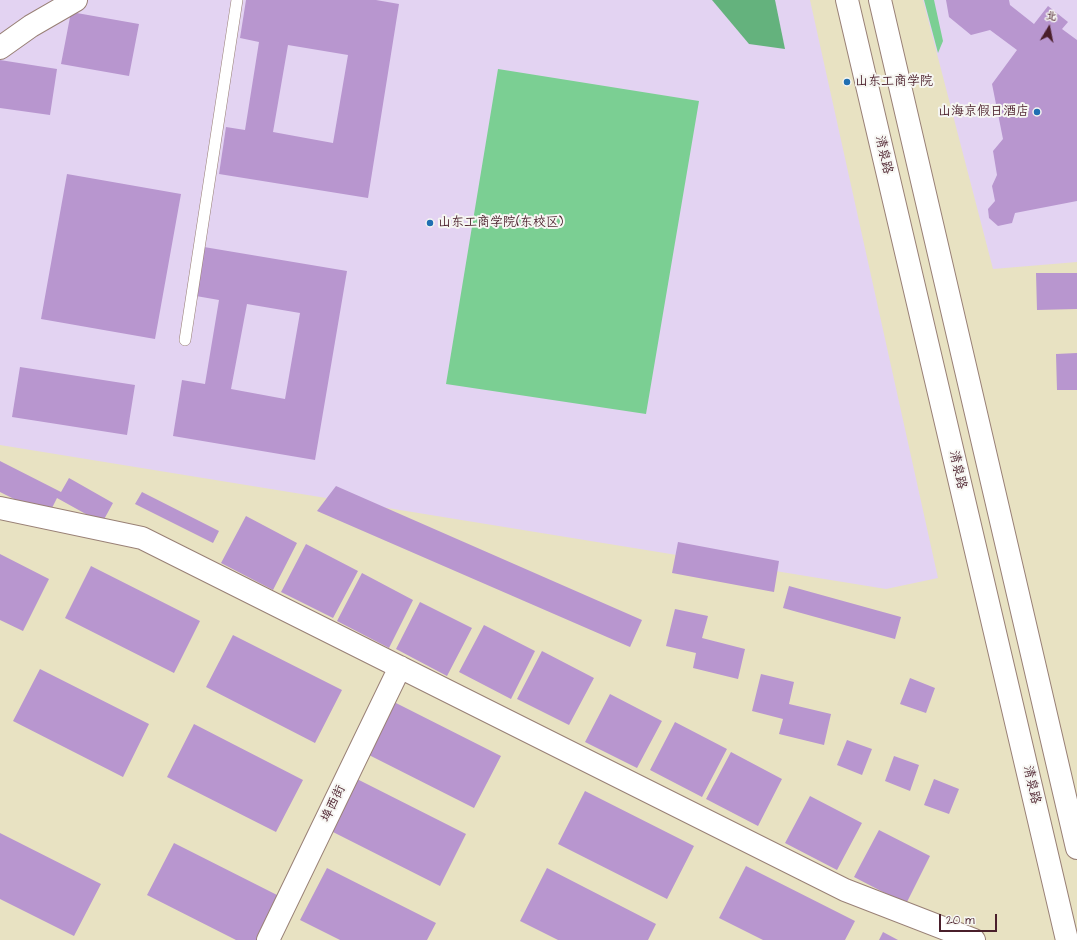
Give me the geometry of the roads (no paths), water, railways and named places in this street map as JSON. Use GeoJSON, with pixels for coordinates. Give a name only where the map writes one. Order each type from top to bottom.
{"type":"FeatureCollection","features":[{"type":"Feature","properties":{"kind":"main road"},"geometry":{"type":"LineString","coordinates":[[0,48],[31,26],[76,0]]}},
{"type":"Feature","properties":{"kind":"main road","name":"清泉路"},"geometry":{"type":"LineString","coordinates":[[847,0],[1067,940]]}},
{"type":"Feature","properties":{"kind":"main road"},"geometry":{"type":"LineString","coordinates":[[880,0],[1077,848]]}},
{"type":"Feature","properties":{"kind":"main road"},"geometry":{"type":"LineString","coordinates":[[0,508],[142,538],[845,890],[974,940]]}},
{"type":"Feature","properties":{"kind":"main road","name":"埠西街"},"geometry":{"type":"LineString","coordinates":[[268,940],[400,667]]}},
{"type":"Feature","properties":{"kind":"lane"},"geometry":{"type":"LineString","coordinates":[[185,340],[237,0]]}},
{"type":"Feature","properties":{"kind":"place","name":"山东工商学院"},"geometry":{"type":"Point","coordinates":[847,82]}},
{"type":"Feature","properties":{"kind":"place","name":"山海京假日酒店"},"geometry":{"type":"Point","coordinates":[1037,112]}},
{"type":"Feature","properties":{"kind":"place","name":"山东工商学院(东校区)"},"geometry":{"type":"Point","coordinates":[430,223]}}]}
